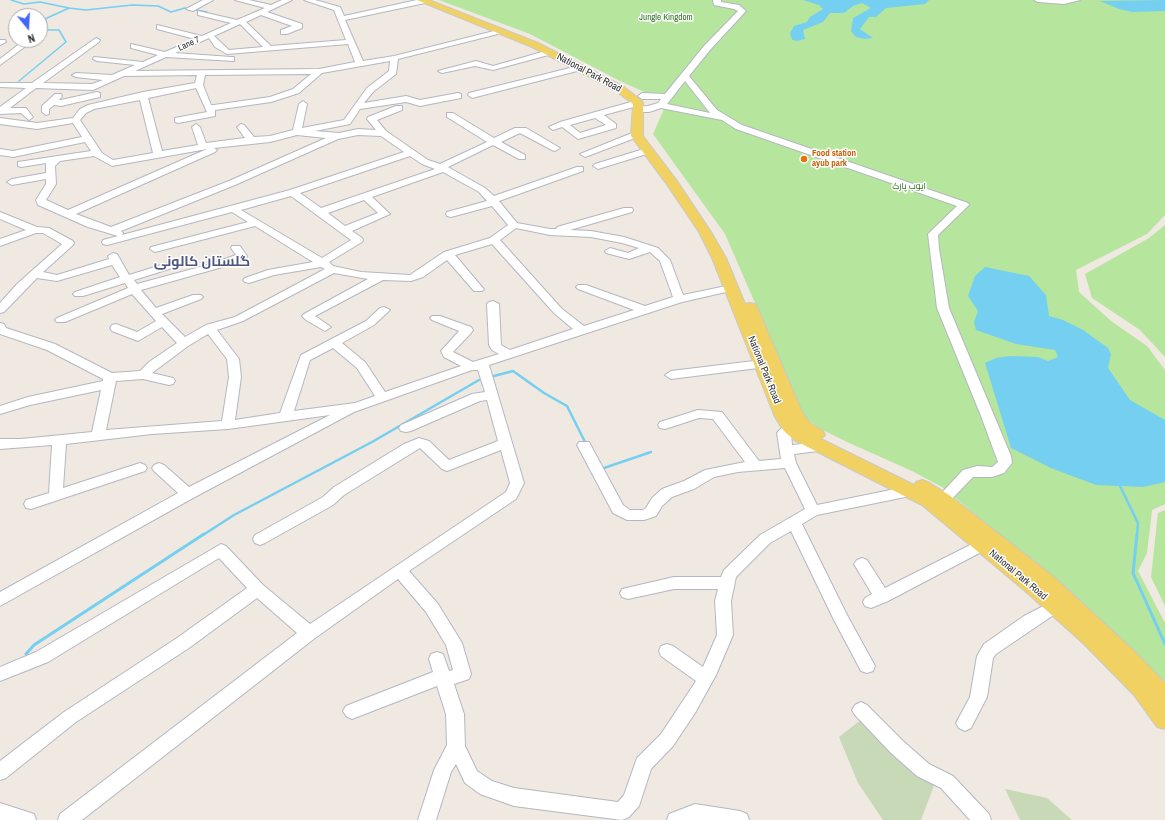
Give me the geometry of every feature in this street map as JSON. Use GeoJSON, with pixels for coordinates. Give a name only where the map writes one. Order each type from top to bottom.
{"type":"FeatureCollection","features":[{"type":"Feature","properties":{"kind":"main road","name":"National Park Road"},"geometry":{"type":"LineString","coordinates":[[425,0],[549,52],[646,104]]}},
{"type":"Feature","properties":{"kind":"main road","name":"National Park Road"},"geometry":{"type":"LineString","coordinates":[[425,0],[539,41],[646,104]]}},
{"type":"Feature","properties":{"kind":"main road","name":"National Park Road"},"geometry":{"type":"LineString","coordinates":[[646,104],[648,138],[704,222],[731,288],[762,356],[794,413],[804,427],[822,438],[924,487],[943,499],[1047,582],[1125,655],[1165,697]]}},
{"type":"Feature","properties":{"kind":"main road"},"geometry":{"type":"LineString","coordinates":[[637,134],[646,104]]}},
{"type":"Feature","properties":{"kind":"main road","name":"National Park Road"},"geometry":{"type":"LineString","coordinates":[[637,134],[640,142],[647,151],[723,244],[783,417],[790,427],[800,436],[910,491],[928,502],[982,544],[1091,638],[1141,689],[1165,720]]}},
{"type":"Feature","properties":{"kind":"street"},"geometry":{"type":"LineString","coordinates":[[190,9],[209,0]]}},
{"type":"Feature","properties":{"kind":"street"},"geometry":{"type":"LineString","coordinates":[[239,0],[270,8]]}},
{"type":"Feature","properties":{"kind":"street","name":"Lane 7"},"geometry":{"type":"LineString","coordinates":[[66,87],[90,88],[126,74],[210,34],[288,0]]}},
{"type":"Feature","properties":{"kind":"street"},"geometry":{"type":"LineString","coordinates":[[308,0],[337,9],[360,64]]}},
{"type":"Feature","properties":{"kind":"street"},"geometry":{"type":"LineString","coordinates":[[341,19],[425,0]]}},
{"type":"Feature","properties":{"kind":"street"},"geometry":{"type":"LineString","coordinates":[[553,127],[646,104],[667,97],[742,11],[736,6],[718,3],[717,0]]}},
{"type":"Feature","properties":{"kind":"street"},"geometry":{"type":"LineString","coordinates":[[1038,0],[1064,2],[1076,0]]}},
{"type":"Feature","properties":{"kind":"street"},"geometry":{"type":"LineString","coordinates":[[261,12],[299,26],[284,32]]}},
{"type":"Feature","properties":{"kind":"street"},"geometry":{"type":"LineString","coordinates":[[201,13],[239,21],[270,49]]}},
{"type":"Feature","properties":{"kind":"street"},"geometry":{"type":"LineString","coordinates":[[160,27],[202,38]]}},
{"type":"Feature","properties":{"kind":"street"},"geometry":{"type":"LineString","coordinates":[[126,74],[319,70],[394,58],[499,31]]}},
{"type":"Feature","properties":{"kind":"street"},"geometry":{"type":"LineString","coordinates":[[210,34],[218,45],[227,52],[350,42]]}},
{"type":"Feature","properties":{"kind":"street"},"geometry":{"type":"LineString","coordinates":[[0,111],[84,47],[96,40]]}},
{"type":"Feature","properties":{"kind":"street"},"geometry":{"type":"LineString","coordinates":[[134,46],[166,55],[231,59]]}},
{"type":"Feature","properties":{"kind":"street"},"geometry":{"type":"LineString","coordinates":[[84,47],[96,50],[86,57]]}},
{"type":"Feature","properties":{"kind":"street"},"geometry":{"type":"LineString","coordinates":[[0,63],[20,48]]}},
{"type":"Feature","properties":{"kind":"street"},"geometry":{"type":"LineString","coordinates":[[442,71],[476,63],[493,68],[549,52]]}},
{"type":"Feature","properties":{"kind":"street"},"geometry":{"type":"LineString","coordinates":[[76,120],[97,153],[112,163],[230,142],[270,139],[348,122],[370,90],[394,72],[394,58]]}},
{"type":"Feature","properties":{"kind":"street"},"geometry":{"type":"LineString","coordinates":[[96,59],[146,64]]}},
{"type":"Feature","properties":{"kind":"street"},"geometry":{"type":"LineString","coordinates":[[472,95],[578,68]]}},
{"type":"Feature","properties":{"kind":"street"},"geometry":{"type":"LineString","coordinates":[[210,108],[284,95],[296,91],[319,70]]}},
{"type":"Feature","properties":{"kind":"street"},"geometry":{"type":"LineString","coordinates":[[178,120],[212,114],[210,108],[208,108],[200,85],[202,73]]}},
{"type":"Feature","properties":{"kind":"street"},"geometry":{"type":"LineString","coordinates":[[76,75],[115,78]]}},
{"type":"Feature","properties":{"kind":"street"},"geometry":{"type":"LineString","coordinates":[[684,79],[714,112],[738,127],[964,205],[934,234],[934,249],[943,308],[958,341],[1004,456],[1005,463],[999,470],[992,472],[973,471],[968,473],[943,499]]}},
{"type":"Feature","properties":{"kind":"street"},"geometry":{"type":"LineString","coordinates":[[0,85],[66,87]]}},
{"type":"Feature","properties":{"kind":"street"},"geometry":{"type":"LineString","coordinates":[[0,121],[37,126],[76,120],[86,108],[143,95],[200,85]]}},
{"type":"Feature","properties":{"kind":"street"},"geometry":{"type":"LineString","coordinates":[[46,112],[45,108],[53,102],[66,87]]}},
{"type":"Feature","properties":{"kind":"street"},"geometry":{"type":"LineString","coordinates":[[53,102],[61,103],[97,95]]}},
{"type":"Feature","properties":{"kind":"street"},"geometry":{"type":"LineString","coordinates":[[143,95],[153,129],[158,155]]}},
{"type":"Feature","properties":{"kind":"street"},"geometry":{"type":"LineString","coordinates":[[357,107],[406,99],[420,103],[458,96]]}},
{"type":"Feature","properties":{"kind":"street"},"geometry":{"type":"LineString","coordinates":[[646,104],[667,97]]}},
{"type":"Feature","properties":{"kind":"street"},"geometry":{"type":"LineString","coordinates":[[297,132],[303,104]]}},
{"type":"Feature","properties":{"kind":"street"},"geometry":{"type":"LineString","coordinates":[[646,104],[724,119]]}},
{"type":"Feature","properties":{"kind":"street"},"geometry":{"type":"LineString","coordinates":[[399,108],[371,119],[383,133],[410,153],[482,190],[494,201],[507,220],[514,224],[551,232],[591,234],[624,240],[654,250],[665,260],[679,299]]}},
{"type":"Feature","properties":{"kind":"street"},"geometry":{"type":"LineString","coordinates":[[0,111],[23,110],[29,117]]}},
{"type":"Feature","properties":{"kind":"street"},"geometry":{"type":"LineString","coordinates":[[450,115],[492,141],[522,157]]}},
{"type":"Feature","properties":{"kind":"street"},"geometry":{"type":"LineString","coordinates":[[563,124],[578,136],[613,126],[597,115]]}},
{"type":"Feature","properties":{"kind":"street"},"geometry":{"type":"LineString","coordinates":[[196,127],[203,147]]}},
{"type":"Feature","properties":{"kind":"street"},"geometry":{"type":"LineString","coordinates":[[241,127],[251,140]]}},
{"type":"Feature","properties":{"kind":"street"},"geometry":{"type":"LineString","coordinates":[[320,212],[441,168],[492,141],[521,129],[555,148]]}},
{"type":"Feature","properties":{"kind":"street"},"geometry":{"type":"LineString","coordinates":[[297,132],[339,136]]}},
{"type":"Feature","properties":{"kind":"street"},"geometry":{"type":"LineString","coordinates":[[111,231],[180,205],[339,136],[358,132],[383,133]]}},
{"type":"Feature","properties":{"kind":"street"},"geometry":{"type":"LineString","coordinates":[[585,154],[637,134]]}},
{"type":"Feature","properties":{"kind":"street"},"geometry":{"type":"LineString","coordinates":[[2,154],[13,154],[87,139]]}},
{"type":"Feature","properties":{"kind":"street"},"geometry":{"type":"LineString","coordinates":[[68,214],[230,142]]}},
{"type":"Feature","properties":{"kind":"street"},"geometry":{"type":"LineString","coordinates":[[598,166],[647,151]]}},
{"type":"Feature","properties":{"kind":"street"},"geometry":{"type":"LineString","coordinates":[[21,164],[97,153]]}},
{"type":"Feature","properties":{"kind":"street"},"geometry":{"type":"LineString","coordinates":[[107,242],[293,192],[410,153]]}},
{"type":"Feature","properties":{"kind":"street"},"geometry":{"type":"LineString","coordinates":[[57,159],[50,165],[52,184],[41,200],[42,203],[127,237]]}},
{"type":"Feature","properties":{"kind":"street"},"geometry":{"type":"LineString","coordinates":[[451,214],[494,201],[580,170]]}},
{"type":"Feature","properties":{"kind":"street"},"geometry":{"type":"LineString","coordinates":[[12,182],[51,175]]}},
{"type":"Feature","properties":{"kind":"street"},"geometry":{"type":"LineString","coordinates":[[0,410],[28,400],[46,398],[143,374],[184,343],[210,328],[239,318],[326,264],[358,240],[293,192]]}},
{"type":"Feature","properties":{"kind":"street"},"geometry":{"type":"LineString","coordinates":[[344,230],[386,214],[365,196]]}},
{"type":"Feature","properties":{"kind":"street"},"geometry":{"type":"LineString","coordinates":[[233,209],[326,264],[361,275],[415,277],[448,254],[494,240],[514,224]]}},
{"type":"Feature","properties":{"kind":"street"},"geometry":{"type":"LineString","coordinates":[[551,232],[628,210]]}},
{"type":"Feature","properties":{"kind":"street"},"geometry":{"type":"LineString","coordinates":[[1,216],[34,230]]}},
{"type":"Feature","properties":{"kind":"street"},"geometry":{"type":"LineString","coordinates":[[155,249],[256,223]]}},
{"type":"Feature","properties":{"kind":"street"},"geometry":{"type":"LineString","coordinates":[[0,243],[34,230],[45,230],[69,243],[21,286],[0,310]]}},
{"type":"Feature","properties":{"kind":"street"},"geometry":{"type":"LineString","coordinates":[[494,240],[558,311],[581,330]]}},
{"type":"Feature","properties":{"kind":"street"},"geometry":{"type":"LineString","coordinates":[[61,320],[135,289],[215,266],[242,256],[236,248]]}},
{"type":"Feature","properties":{"kind":"street"},"geometry":{"type":"LineString","coordinates":[[610,251],[629,256],[649,248]]}},
{"type":"Feature","properties":{"kind":"street"},"geometry":{"type":"LineString","coordinates":[[448,254],[478,289]]}},
{"type":"Feature","properties":{"kind":"street"},"geometry":{"type":"LineString","coordinates":[[36,274],[56,278],[114,259],[144,302],[184,343]]}},
{"type":"Feature","properties":{"kind":"street"},"geometry":{"type":"LineString","coordinates":[[79,294],[181,262]]}},
{"type":"Feature","properties":{"kind":"street"},"geometry":{"type":"LineString","coordinates":[[249,280],[272,272],[326,264]]}},
{"type":"Feature","properties":{"kind":"street"},"geometry":{"type":"LineString","coordinates":[[325,327],[308,316],[312,312],[382,276]]}},
{"type":"Feature","properties":{"kind":"street"},"geometry":{"type":"LineString","coordinates":[[582,287],[645,310]]}},
{"type":"Feature","properties":{"kind":"street"},"geometry":{"type":"LineString","coordinates":[[0,600],[188,494],[357,406],[581,330],[679,299],[731,288]]}},
{"type":"Feature","properties":{"kind":"street"},"geometry":{"type":"LineString","coordinates":[[154,313],[197,297]]}},
{"type":"Feature","properties":{"kind":"street"},"geometry":{"type":"LineString","coordinates":[[493,304],[495,345],[510,355]]}},
{"type":"Feature","properties":{"kind":"street"},"geometry":{"type":"LineString","coordinates":[[286,416],[305,358],[370,323],[384,310]]}},
{"type":"Feature","properties":{"kind":"street"},"geometry":{"type":"LineString","coordinates":[[67,820],[309,633],[510,495],[517,483],[492,395],[478,366],[448,354],[447,351],[467,330],[436,318]]}},
{"type":"Feature","properties":{"kind":"street"},"geometry":{"type":"LineString","coordinates":[[116,328],[138,337],[163,322]]}},
{"type":"Feature","properties":{"kind":"street"},"geometry":{"type":"LineString","coordinates":[[0,327],[1,330],[51,347],[110,381]]}},
{"type":"Feature","properties":{"kind":"street"},"geometry":{"type":"LineString","coordinates":[[210,328],[233,359],[235,377],[228,424]]}},
{"type":"Feature","properties":{"kind":"street"},"geometry":{"type":"LineString","coordinates":[[333,342],[361,365],[382,397]]}},
{"type":"Feature","properties":{"kind":"street"},"geometry":{"type":"LineString","coordinates":[[671,375],[762,356]]}},
{"type":"Feature","properties":{"kind":"street"},"geometry":{"type":"LineString","coordinates":[[143,374],[169,382]]}},
{"type":"Feature","properties":{"kind":"street"},"geometry":{"type":"LineString","coordinates":[[98,437],[110,381]]}},
{"type":"Feature","properties":{"kind":"street"},"geometry":{"type":"LineString","coordinates":[[406,428],[477,397],[492,395]]}},
{"type":"Feature","properties":{"kind":"street"},"geometry":{"type":"LineString","coordinates":[[0,444],[59,441],[152,430],[228,424],[357,406]]}},
{"type":"Feature","properties":{"kind":"street"},"geometry":{"type":"LineString","coordinates":[[665,425],[698,414],[717,415],[755,466]]}},
{"type":"Feature","properties":{"kind":"street"},"geometry":{"type":"LineString","coordinates":[[790,427],[784,433],[788,456],[813,511]]}},
{"type":"Feature","properties":{"kind":"street"},"geometry":{"type":"LineString","coordinates":[[56,496],[59,441]]}},
{"type":"Feature","properties":{"kind":"street"},"geometry":{"type":"LineString","coordinates":[[260,539],[328,501],[342,489],[409,447],[419,443],[424,444],[448,466],[506,443]]}},
{"type":"Feature","properties":{"kind":"street"},"geometry":{"type":"LineString","coordinates":[[584,445],[618,509],[627,515],[644,515],[651,512],[657,502],[667,493],[689,485],[710,473],[738,467],[755,466],[821,447]]}},
{"type":"Feature","properties":{"kind":"street"},"geometry":{"type":"LineString","coordinates":[[31,504],[140,468]]}},
{"type":"Feature","properties":{"kind":"street"},"geometry":{"type":"LineString","coordinates":[[159,468],[188,494]]}},
{"type":"Feature","properties":{"kind":"street"},"geometry":{"type":"LineString","coordinates":[[437,660],[455,714],[456,746],[471,776],[487,788],[514,797],[621,815],[632,800],[643,764],[667,740],[706,678],[725,635],[723,601],[729,574],[745,556],[765,539],[813,511],[910,491]]}},
{"type":"Feature","properties":{"kind":"street"},"geometry":{"type":"LineString","coordinates":[[794,522],[841,618],[867,666]]}},
{"type":"Feature","properties":{"kind":"street"},"geometry":{"type":"LineString","coordinates":[[862,564],[876,599],[982,544]]}},
{"type":"Feature","properties":{"kind":"street"},"geometry":{"type":"LineString","coordinates":[[0,674],[42,657],[221,550],[257,589],[309,633]]}},
{"type":"Feature","properties":{"kind":"street"},"geometry":{"type":"LineString","coordinates":[[352,711],[444,678],[463,674],[454,643],[432,608],[399,570]]}},
{"type":"Feature","properties":{"kind":"street"},"geometry":{"type":"LineString","coordinates":[[628,593],[659,585],[674,583],[727,583]]}},
{"type":"Feature","properties":{"kind":"street"},"geometry":{"type":"LineString","coordinates":[[0,772],[70,716],[183,643],[257,589]]}},
{"type":"Feature","properties":{"kind":"street"},"geometry":{"type":"LineString","coordinates":[[965,723],[978,697],[985,656],[990,649],[1030,621],[1055,606]]}},
{"type":"Feature","properties":{"kind":"street"},"geometry":{"type":"LineString","coordinates":[[667,651],[706,678]]}},
{"type":"Feature","properties":{"kind":"street"},"geometry":{"type":"LineString","coordinates":[[861,710],[897,748],[918,766],[947,782],[982,820]]}},
{"type":"Feature","properties":{"kind":"street"},"geometry":{"type":"LineString","coordinates":[[427,820],[443,770],[456,746]]}},
{"type":"Feature","properties":{"kind":"street"},"geometry":{"type":"LineString","coordinates":[[0,812],[28,820]]}},
{"type":"Feature","properties":{"kind":"street"},"geometry":{"type":"LineString","coordinates":[[676,820],[695,813],[740,820]]}},
{"type":"Feature","properties":{"kind":"green space","name":"ایوب پارک"},"geometry":{"type":"Polygon","coordinates":[[[439,0],[1165,0],[1165,215],[1147,234],[1076,270],[1079,292],[1111,321],[1147,346],[1165,370],[1165,504],[1152,510],[1147,553],[1138,571],[1165,623],[1165,689],[1093,612],[942,487],[912,471],[819,428],[805,418],[725,234],[653,134],[667,102],[622,82],[530,34],[439,0]]]}},
{"type":"Feature","properties":{"kind":"green space"},"geometry":{"type":"Polygon","coordinates":[[[1165,225],[1165,357],[1140,330],[1092,298],[1085,274],[1149,238],[1165,225]]]}},
{"type":"Feature","properties":{"kind":"green space"},"geometry":{"type":"Polygon","coordinates":[[[1165,510],[1165,606],[1151,577],[1158,513],[1165,510]]]}},
{"type":"Feature","properties":{"kind":"green space"},"geometry":{"type":"Polygon","coordinates":[[[867,715],[938,775],[921,820],[883,820],[858,783],[839,737],[867,715]]]}},
{"type":"Feature","properties":{"kind":"green space"},"geometry":{"type":"Polygon","coordinates":[[[1005,789],[1047,798],[1072,820],[1020,820],[1005,789]]]}},
{"type":"Feature","properties":{"kind":"water"},"geometry":{"type":"Polygon","coordinates":[[[803,0],[929,0],[925,4],[886,8],[876,17],[869,17],[860,29],[873,38],[865,39],[856,37],[851,31],[853,18],[871,8],[862,3],[853,6],[844,13],[830,13],[823,22],[803,30],[805,39],[797,41],[792,40],[790,33],[794,26],[807,22],[810,17],[823,9],[819,5],[803,0]]]}},
{"type":"Feature","properties":{"kind":"water"},"geometry":{"type":"Polygon","coordinates":[[[1165,0],[1165,11],[1132,12],[1119,9],[1100,1],[1165,0]]]}},
{"type":"Feature","properties":{"kind":"water"},"geometry":{"type":"Polygon","coordinates":[[[985,267],[1029,276],[1046,295],[1049,316],[1063,320],[1083,330],[1108,348],[1111,354],[1108,368],[1130,400],[1165,420],[1165,482],[1143,487],[1096,485],[1051,468],[1011,448],[985,363],[996,358],[1010,356],[1038,357],[1048,361],[1058,357],[1055,350],[1016,344],[976,330],[974,322],[978,311],[968,296],[975,276],[985,267]]]}},
{"type":"Feature","properties":{"kind":"waterway"},"geometry":{"type":"LineString","coordinates":[[11,0],[24,4],[40,2],[69,8]]}},
{"type":"Feature","properties":{"kind":"waterway"},"geometry":{"type":"LineString","coordinates":[[69,8],[86,10],[132,5],[158,6],[171,12],[185,8],[207,12]]}},
{"type":"Feature","properties":{"kind":"waterway"},"geometry":{"type":"LineString","coordinates":[[19,81],[66,42],[59,30],[44,30],[42,24],[47,18],[69,8]]}},
{"type":"Feature","properties":{"kind":"waterway"},"geometry":{"type":"LineString","coordinates":[[494,376],[513,371],[544,393],[567,406],[586,444]]}},
{"type":"Feature","properties":{"kind":"waterway"},"geometry":{"type":"LineString","coordinates":[[203,535],[234,515],[372,442],[479,380]]}},
{"type":"Feature","properties":{"kind":"waterway"},"geometry":{"type":"LineString","coordinates":[[601,469],[651,452]]}},
{"type":"Feature","properties":{"kind":"waterway"},"geometry":{"type":"LineString","coordinates":[[1120,486],[1138,523],[1137,535]]}},
{"type":"Feature","properties":{"kind":"waterway"},"geometry":{"type":"LineString","coordinates":[[26,654],[34,645],[204,534]]}},
{"type":"Feature","properties":{"kind":"waterway"},"geometry":{"type":"LineString","coordinates":[[1137,534],[1133,573],[1165,644]]}},
{"type":"Feature","properties":{"kind":"place","name":"Food station ayub park"},"geometry":{"type":"Point","coordinates":[804,159]}},
{"type":"Feature","properties":{"kind":"district","name":"گلستان کالونی"},"geometry":{"type":"Point","coordinates":[202,262]}},
{"type":"Feature","properties":{"kind":"park label","name":"Jungle Kingdom"},"geometry":{"type":"Point","coordinates":[666,18]}}]}
